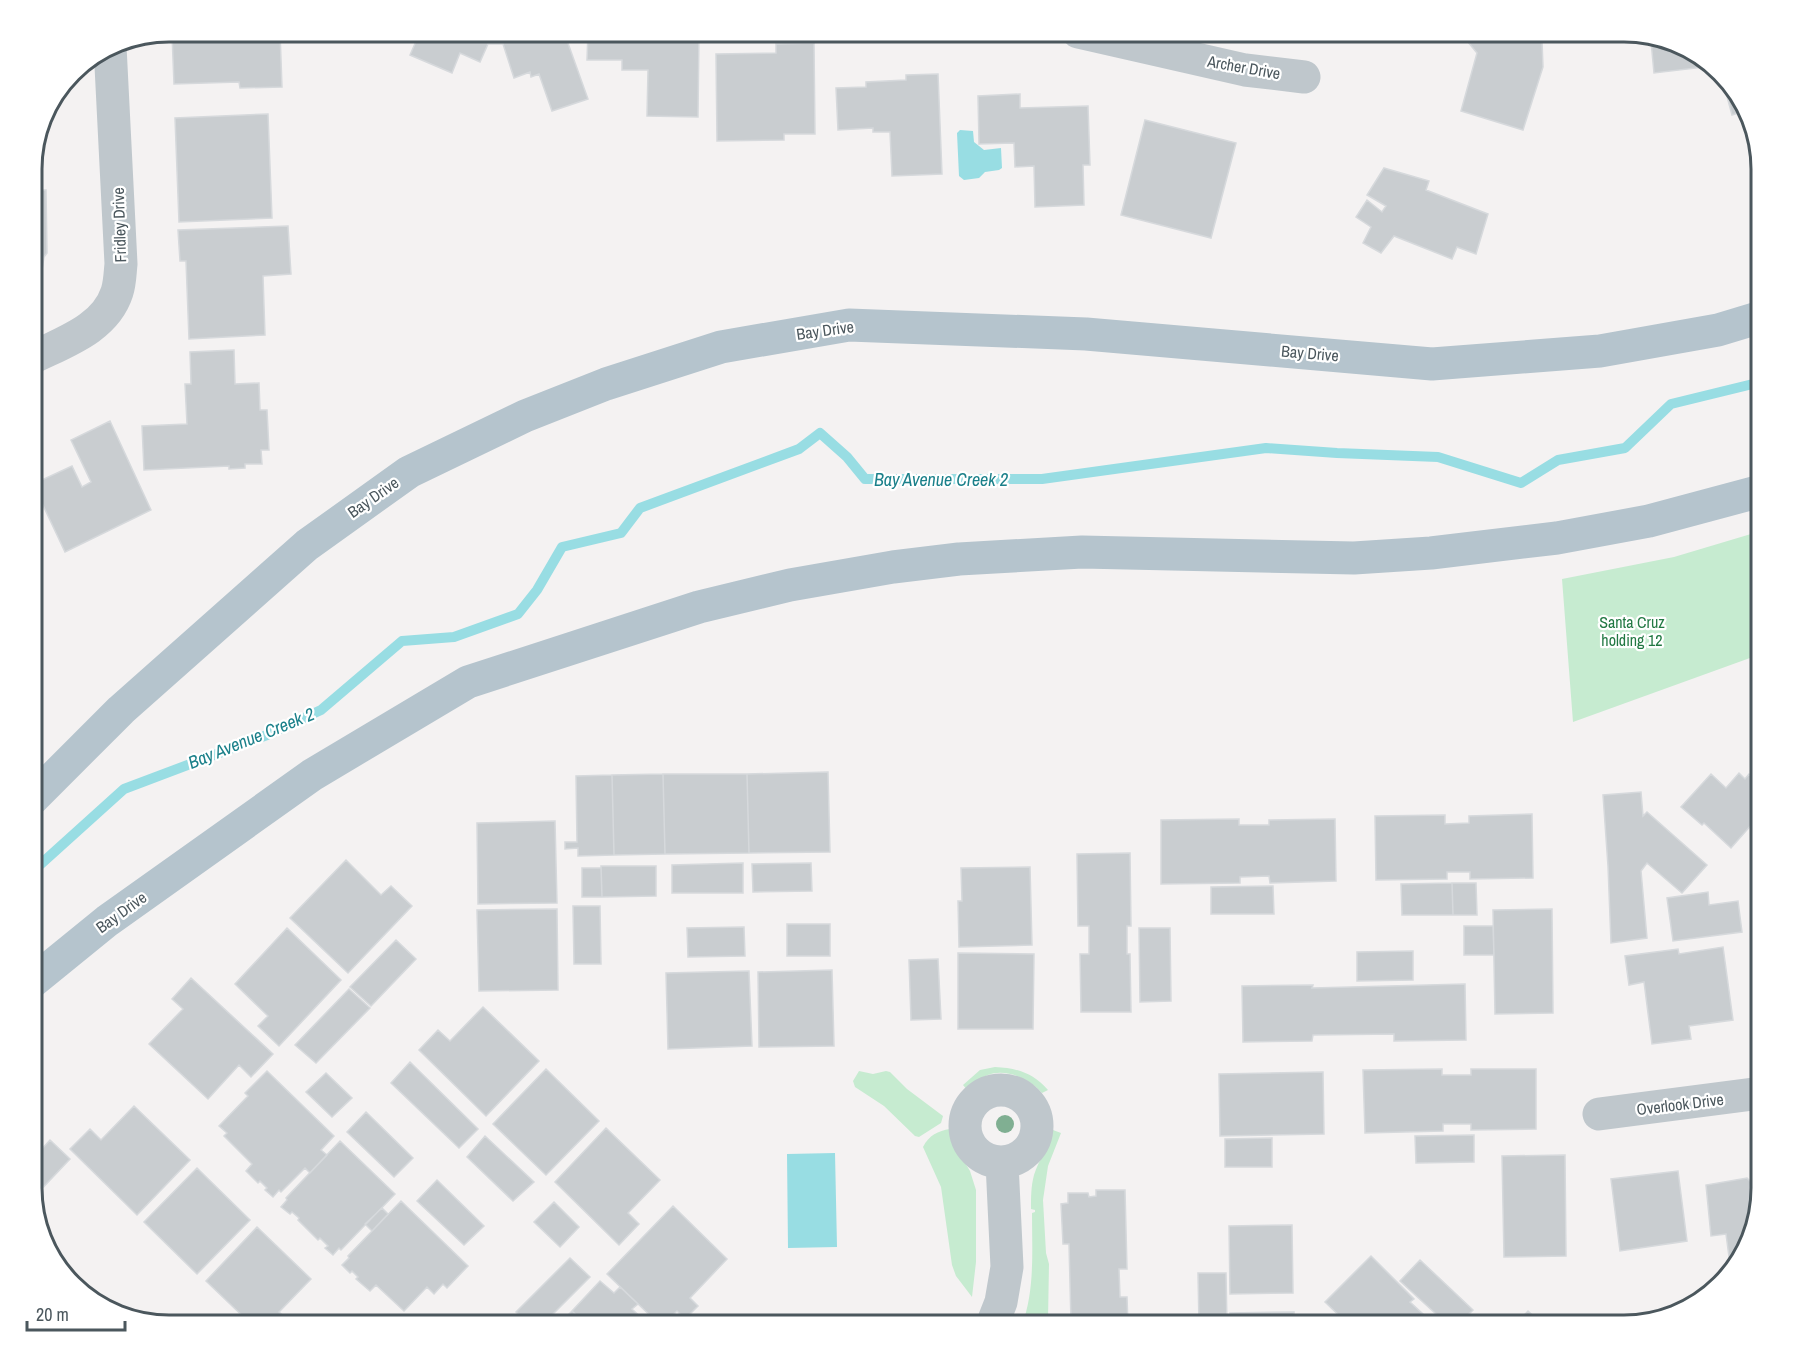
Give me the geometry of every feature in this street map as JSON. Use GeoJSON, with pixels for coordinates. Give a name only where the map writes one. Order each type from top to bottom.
{"type":"FeatureCollection","features":[{"type":"Feature","properties":{"kind":"main road","name":"Bay Drive"},"geometry":{"type":"LineString","coordinates":[[42,790],[121,710],[298,552],[409,472],[525,416],[606,384],[721,347],[849,325],[1086,334],[1432,364],[1600,351],[1718,330],[1751,320]]}},
{"type":"Feature","properties":{"kind":"main road","name":"Bay Drive"},"geometry":{"type":"LineString","coordinates":[[42,974],[107,921],[312,775],[468,682],[699,607],[790,585],[893,567],[959,559],[1082,552],[1354,558],[1431,553],[1557,538],[1638,523],[1751,494]]}},
{"type":"Feature","properties":{"kind":"street","name":"Archer Drive"},"geometry":{"type":"LineString","coordinates":[[1122,42],[1245,70],[1304,77]]}},
{"type":"Feature","properties":{"kind":"street","name":"Fridley Drive"},"geometry":{"type":"LineString","coordinates":[[42,353],[79,335],[104,316],[117,292],[122,264],[111,56]]}},
{"type":"Feature","properties":{"kind":"street","name":"Overlook Drive"},"geometry":{"type":"LineString","coordinates":[[1599,1114],[1751,1094]]}},
{"type":"Feature","properties":{"kind":"street"},"geometry":{"type":"LineString","coordinates":[[996,1315],[1001,1302],[1007,1267],[1002,1163]]}},
{"type":"Feature","properties":{"kind":"green space","name":"Santa Cruz holding 12"},"geometry":{"type":"Polygon","coordinates":[[[1751,534],[1751,658],[1573,722],[1562,579],[1674,557],[1751,534]]]}},
{"type":"Feature","properties":{"kind":"green space"},"geometry":{"type":"Polygon","coordinates":[[[995,1067],[1024,1073],[1036,1079],[1048,1090],[1042,1093],[1024,1079],[1002,1073],[985,1076],[968,1091],[963,1085],[980,1070],[995,1067]]]}},
{"type":"Feature","properties":{"kind":"green space"},"geometry":{"type":"Polygon","coordinates":[[[859,1071],[873,1074],[890,1072],[907,1089],[943,1116],[941,1123],[919,1137],[915,1136],[884,1106],[855,1087],[853,1081],[859,1071]]]}},
{"type":"Feature","properties":{"kind":"green space"},"geometry":{"type":"Polygon","coordinates":[[[950,1129],[952,1141],[970,1171],[976,1190],[976,1262],[972,1297],[956,1276],[952,1265],[941,1187],[923,1147],[934,1134],[950,1129]]]}},
{"type":"Feature","properties":{"kind":"green space"},"geometry":{"type":"Polygon","coordinates":[[[1053,1130],[1061,1133],[1048,1166],[1043,1200],[1046,1253],[1049,1264],[1048,1315],[1025,1315],[1031,1284],[1032,1213],[1035,1212],[1031,1209],[1032,1183],[1053,1130]]]}},
{"type":"Feature","properties":{"kind":"water"},"geometry":{"type":"Polygon","coordinates":[[[960,130],[973,131],[974,142],[984,150],[1001,148],[1002,168],[985,172],[979,178],[964,180],[959,176],[957,133],[960,130]]]}},
{"type":"Feature","properties":{"kind":"water"},"geometry":{"type":"Polygon","coordinates":[[[835,1153],[837,1247],[788,1248],[787,1154],[835,1153]]]}},
{"type":"Feature","properties":{"kind":"building"},"geometry":{"type":"Polygon","coordinates":[[[172,42],[280,42],[282,87],[240,88],[239,82],[174,84],[172,42]]]}},
{"type":"Feature","properties":{"kind":"building"},"geometry":{"type":"Polygon","coordinates":[[[416,42],[568,42],[588,99],[552,111],[539,74],[531,77],[530,72],[514,78],[503,44],[488,44],[480,62],[460,53],[452,73],[410,55],[416,42]]]}},
{"type":"Feature","properties":{"kind":"building"},"geometry":{"type":"Polygon","coordinates":[[[588,42],[699,42],[698,117],[647,116],[648,70],[622,70],[622,60],[587,60],[588,42]]]}},
{"type":"Feature","properties":{"kind":"building"},"geometry":{"type":"Polygon","coordinates":[[[1468,42],[1542,42],[1543,67],[1523,130],[1461,111],[1477,53],[1468,42]]]}},
{"type":"Feature","properties":{"kind":"building"},"geometry":{"type":"Polygon","coordinates":[[[814,43],[815,134],[784,134],[784,140],[717,141],[716,54],[776,53],[776,44],[814,43]]]}},
{"type":"Feature","properties":{"kind":"building"},"geometry":{"type":"Polygon","coordinates":[[[1651,45],[1680,55],[1700,68],[1654,73],[1651,45]]]}},
{"type":"Feature","properties":{"kind":"building"},"geometry":{"type":"Polygon","coordinates":[[[938,74],[942,174],[892,176],[890,132],[873,132],[873,128],[838,130],[836,88],[866,87],[866,82],[906,80],[906,75],[938,74]]]}},
{"type":"Feature","properties":{"kind":"building"},"geometry":{"type":"Polygon","coordinates":[[[1020,94],[1020,108],[1088,106],[1090,165],[1083,165],[1084,205],[1035,207],[1034,166],[1015,167],[1014,143],[979,144],[978,96],[1020,94]]]}},
{"type":"Feature","properties":{"kind":"building"},"geometry":{"type":"Polygon","coordinates":[[[1726,94],[1738,113],[1732,115],[1726,94]]]}},
{"type":"Feature","properties":{"kind":"building"},"geometry":{"type":"Polygon","coordinates":[[[268,114],[272,218],[179,222],[175,118],[268,114]]]}},
{"type":"Feature","properties":{"kind":"building"},"geometry":{"type":"Polygon","coordinates":[[[1145,120],[1236,143],[1211,238],[1121,215],[1145,120]]]}},
{"type":"Feature","properties":{"kind":"building"},"geometry":{"type":"Polygon","coordinates":[[[1384,168],[1429,181],[1426,190],[1488,214],[1476,254],[1457,247],[1452,259],[1394,236],[1381,253],[1363,243],[1371,227],[1356,217],[1367,200],[1382,212],[1386,206],[1367,195],[1384,168]]]}},
{"type":"Feature","properties":{"kind":"building"},"geometry":{"type":"Polygon","coordinates":[[[42,190],[46,190],[47,253],[42,270],[42,190]]]}},
{"type":"Feature","properties":{"kind":"building"},"geometry":{"type":"Polygon","coordinates":[[[288,226],[291,274],[263,276],[265,335],[189,339],[186,261],[180,261],[178,230],[288,226]]]}},
{"type":"Feature","properties":{"kind":"building"},"geometry":{"type":"Polygon","coordinates":[[[234,350],[235,384],[259,383],[260,410],[267,410],[269,450],[261,450],[262,464],[245,464],[245,468],[229,469],[229,466],[144,470],[142,426],[187,424],[185,384],[191,384],[190,352],[234,350]]]}},
{"type":"Feature","properties":{"kind":"building"},"geometry":{"type":"Polygon","coordinates":[[[110,421],[151,510],[65,552],[42,503],[42,480],[72,466],[82,487],[91,482],[71,440],[110,421]]]}},
{"type":"Feature","properties":{"kind":"building"},"geometry":{"type":"Polygon","coordinates":[[[828,772],[830,852],[749,853],[747,774],[828,772]]]}},
{"type":"Feature","properties":{"kind":"building"},"geometry":{"type":"Polygon","coordinates":[[[1739,773],[1745,779],[1749,774],[1751,776],[1751,825],[1731,848],[1704,823],[1702,825],[1681,807],[1711,774],[1726,788],[1739,773]]]}},
{"type":"Feature","properties":{"kind":"building"},"geometry":{"type":"Polygon","coordinates":[[[663,774],[747,774],[749,853],[665,854],[663,774]]]}},
{"type":"Feature","properties":{"kind":"building"},"geometry":{"type":"Polygon","coordinates":[[[663,774],[665,854],[614,855],[612,775],[663,774]]]}},
{"type":"Feature","properties":{"kind":"building"},"geometry":{"type":"Polygon","coordinates":[[[612,775],[614,855],[578,856],[578,848],[565,849],[565,842],[577,842],[576,776],[612,775]]]}},
{"type":"Feature","properties":{"kind":"building"},"geometry":{"type":"Polygon","coordinates":[[[1641,792],[1643,816],[1647,812],[1707,865],[1682,893],[1647,863],[1641,871],[1647,938],[1611,943],[1603,795],[1641,792]]]}},
{"type":"Feature","properties":{"kind":"building"},"geometry":{"type":"Polygon","coordinates":[[[1532,814],[1533,878],[1470,879],[1470,872],[1447,872],[1447,879],[1376,880],[1375,816],[1445,815],[1445,824],[1469,823],[1469,816],[1532,814]]]}},
{"type":"Feature","properties":{"kind":"building"},"geometry":{"type":"Polygon","coordinates":[[[1239,819],[1239,825],[1269,825],[1269,820],[1335,819],[1336,881],[1270,883],[1269,876],[1240,877],[1240,883],[1161,884],[1161,820],[1239,819]]]}},
{"type":"Feature","properties":{"kind":"building"},"geometry":{"type":"Polygon","coordinates":[[[555,821],[557,903],[478,904],[477,823],[555,821]]]}},
{"type":"Feature","properties":{"kind":"building"},"geometry":{"type":"Polygon","coordinates":[[[1130,853],[1131,926],[1127,926],[1127,954],[1130,954],[1131,1012],[1081,1012],[1080,954],[1089,954],[1089,926],[1078,926],[1077,854],[1130,853]]]}},
{"type":"Feature","properties":{"kind":"building"},"geometry":{"type":"Polygon","coordinates":[[[346,860],[381,895],[391,886],[412,906],[348,973],[290,918],[346,860]]]}},
{"type":"Feature","properties":{"kind":"building"},"geometry":{"type":"Polygon","coordinates":[[[743,863],[743,893],[672,893],[672,865],[743,863]]]}},
{"type":"Feature","properties":{"kind":"building"},"geometry":{"type":"Polygon","coordinates":[[[811,863],[812,891],[753,892],[752,864],[811,863]]]}},
{"type":"Feature","properties":{"kind":"building"},"geometry":{"type":"Polygon","coordinates":[[[601,866],[656,866],[656,896],[602,897],[601,866]]]}},
{"type":"Feature","properties":{"kind":"building"},"geometry":{"type":"Polygon","coordinates":[[[1030,867],[1032,945],[959,947],[958,901],[962,901],[961,868],[1030,867]]]}},
{"type":"Feature","properties":{"kind":"building"},"geometry":{"type":"Polygon","coordinates":[[[582,868],[601,868],[602,897],[582,897],[582,868]]]}},
{"type":"Feature","properties":{"kind":"building"},"geometry":{"type":"Polygon","coordinates":[[[1452,883],[1476,883],[1477,915],[1453,915],[1452,883]]]}},
{"type":"Feature","properties":{"kind":"building"},"geometry":{"type":"Polygon","coordinates":[[[1452,883],[1453,915],[1402,915],[1401,884],[1452,883]]]}},
{"type":"Feature","properties":{"kind":"building"},"geometry":{"type":"Polygon","coordinates":[[[1273,886],[1274,914],[1211,914],[1211,887],[1273,886]]]}},
{"type":"Feature","properties":{"kind":"building"},"geometry":{"type":"Polygon","coordinates":[[[1708,892],[1709,905],[1738,901],[1742,932],[1673,941],[1667,898],[1708,892]]]}},
{"type":"Feature","properties":{"kind":"building"},"geometry":{"type":"Polygon","coordinates":[[[573,906],[600,906],[601,964],[574,964],[573,906]]]}},
{"type":"Feature","properties":{"kind":"building"},"geometry":{"type":"Polygon","coordinates":[[[557,909],[558,990],[479,991],[477,910],[557,909]]]}},
{"type":"Feature","properties":{"kind":"building"},"geometry":{"type":"Polygon","coordinates":[[[1552,909],[1553,1013],[1495,1014],[1493,910],[1552,909]]]}},
{"type":"Feature","properties":{"kind":"building"},"geometry":{"type":"Polygon","coordinates":[[[787,924],[830,924],[830,956],[787,956],[787,924]]]}},
{"type":"Feature","properties":{"kind":"building"},"geometry":{"type":"Polygon","coordinates":[[[1464,926],[1493,926],[1494,955],[1464,955],[1464,926]]]}},
{"type":"Feature","properties":{"kind":"building"},"geometry":{"type":"Polygon","coordinates":[[[744,927],[745,956],[688,957],[687,928],[744,927]]]}},
{"type":"Feature","properties":{"kind":"building"},"geometry":{"type":"Polygon","coordinates":[[[287,928],[341,980],[279,1046],[258,1026],[268,1016],[235,984],[287,928]]]}},
{"type":"Feature","properties":{"kind":"building"},"geometry":{"type":"Polygon","coordinates":[[[1139,928],[1170,928],[1171,1001],[1140,1002],[1139,928]]]}},
{"type":"Feature","properties":{"kind":"building"},"geometry":{"type":"Polygon","coordinates":[[[396,940],[416,959],[371,1006],[350,987],[396,940]]]}},
{"type":"Feature","properties":{"kind":"building"},"geometry":{"type":"Polygon","coordinates":[[[1723,947],[1733,1020],[1689,1026],[1691,1039],[1652,1044],[1644,982],[1629,985],[1625,956],[1678,949],[1679,954],[1723,947]]]}},
{"type":"Feature","properties":{"kind":"building"},"geometry":{"type":"Polygon","coordinates":[[[1413,951],[1413,980],[1357,981],[1357,952],[1413,951]]]}},
{"type":"Feature","properties":{"kind":"building"},"geometry":{"type":"Polygon","coordinates":[[[958,953],[1034,954],[1033,1029],[958,1029],[958,953]]]}},
{"type":"Feature","properties":{"kind":"building"},"geometry":{"type":"Polygon","coordinates":[[[938,959],[941,1019],[911,1020],[909,960],[938,959]]]}},
{"type":"Feature","properties":{"kind":"building"},"geometry":{"type":"Polygon","coordinates":[[[832,970],[834,1046],[759,1047],[758,972],[832,970]]]}},
{"type":"Feature","properties":{"kind":"building"},"geometry":{"type":"Polygon","coordinates":[[[749,971],[752,1046],[668,1049],[666,973],[749,971]]]}},
{"type":"Feature","properties":{"kind":"building"},"geometry":{"type":"Polygon","coordinates":[[[191,978],[273,1054],[251,1077],[239,1065],[208,1099],[149,1044],[183,1009],[172,999],[191,978]]]}},
{"type":"Feature","properties":{"kind":"building"},"geometry":{"type":"Polygon","coordinates":[[[1465,984],[1466,1040],[1394,1041],[1394,1034],[1313,1035],[1312,1041],[1243,1042],[1242,986],[1313,985],[1312,988],[1465,984]]]}},
{"type":"Feature","properties":{"kind":"building"},"geometry":{"type":"Polygon","coordinates":[[[349,989],[370,1008],[316,1063],[295,1045],[349,989]]]}},
{"type":"Feature","properties":{"kind":"building"},"geometry":{"type":"Polygon","coordinates":[[[483,1007],[539,1061],[486,1116],[419,1050],[438,1030],[450,1041],[483,1007]]]}},
{"type":"Feature","properties":{"kind":"building"},"geometry":{"type":"Polygon","coordinates":[[[410,1062],[478,1129],[459,1148],[391,1083],[410,1062]]]}},
{"type":"Feature","properties":{"kind":"building"},"geometry":{"type":"Polygon","coordinates":[[[546,1069],[599,1121],[546,1175],[493,1124],[546,1069]]]}},
{"type":"Feature","properties":{"kind":"building"},"geometry":{"type":"Polygon","coordinates":[[[1442,1069],[1442,1075],[1471,1075],[1471,1069],[1536,1069],[1536,1129],[1471,1130],[1471,1124],[1443,1124],[1443,1131],[1365,1133],[1363,1070],[1442,1069]]]}},
{"type":"Feature","properties":{"kind":"building"},"geometry":{"type":"Polygon","coordinates":[[[267,1071],[334,1136],[321,1150],[327,1155],[310,1173],[305,1168],[273,1197],[260,1181],[258,1183],[246,1171],[252,1164],[224,1136],[227,1133],[219,1126],[248,1096],[245,1093],[267,1071]]]}},
{"type":"Feature","properties":{"kind":"building"},"geometry":{"type":"Polygon","coordinates":[[[1323,1072],[1324,1134],[1220,1136],[1219,1074],[1323,1072]]]}},
{"type":"Feature","properties":{"kind":"building"},"geometry":{"type":"Polygon","coordinates":[[[326,1073],[352,1098],[332,1117],[306,1092],[326,1073]]]}},
{"type":"Feature","properties":{"kind":"building"},"geometry":{"type":"Polygon","coordinates":[[[134,1106],[190,1160],[137,1215],[70,1149],[90,1129],[101,1140],[134,1106]]]}},
{"type":"Feature","properties":{"kind":"building"},"geometry":{"type":"Polygon","coordinates":[[[366,1112],[413,1158],[394,1177],[347,1132],[366,1112]]]}},
{"type":"Feature","properties":{"kind":"building"},"geometry":{"type":"Polygon","coordinates":[[[606,1128],[660,1180],[628,1213],[639,1224],[619,1245],[555,1182],[606,1128]]]}},
{"type":"Feature","properties":{"kind":"building"},"geometry":{"type":"Polygon","coordinates":[[[1474,1135],[1474,1162],[1416,1163],[1415,1136],[1474,1135]]]}},
{"type":"Feature","properties":{"kind":"building"},"geometry":{"type":"Polygon","coordinates":[[[485,1136],[534,1182],[513,1201],[467,1157],[485,1136]]]}},
{"type":"Feature","properties":{"kind":"building"},"geometry":{"type":"Polygon","coordinates":[[[1272,1138],[1272,1167],[1225,1167],[1225,1139],[1272,1138]]]}},
{"type":"Feature","properties":{"kind":"building"},"geometry":{"type":"Polygon","coordinates":[[[50,1140],[70,1159],[42,1188],[42,1149],[50,1140]]]}},
{"type":"Feature","properties":{"kind":"building"},"geometry":{"type":"Polygon","coordinates":[[[340,1141],[395,1194],[341,1250],[339,1248],[333,1255],[325,1248],[328,1246],[320,1238],[318,1240],[298,1220],[299,1218],[281,1207],[287,1200],[286,1198],[340,1141]]]}},
{"type":"Feature","properties":{"kind":"building"},"geometry":{"type":"Polygon","coordinates":[[[1565,1155],[1566,1256],[1504,1257],[1502,1156],[1565,1155]]]}},
{"type":"Feature","properties":{"kind":"building"},"geometry":{"type":"Polygon","coordinates":[[[197,1168],[250,1220],[197,1274],[144,1222],[197,1168]]]}},
{"type":"Feature","properties":{"kind":"building"},"geometry":{"type":"Polygon","coordinates":[[[1678,1171],[1687,1241],[1620,1251],[1611,1179],[1678,1171]]]}},
{"type":"Feature","properties":{"kind":"building"},"geometry":{"type":"Polygon","coordinates":[[[1747,1178],[1751,1182],[1749,1213],[1741,1236],[1729,1258],[1726,1234],[1711,1236],[1706,1185],[1747,1178]]]}},
{"type":"Feature","properties":{"kind":"building"},"geometry":{"type":"Polygon","coordinates":[[[437,1180],[484,1226],[464,1245],[417,1201],[437,1180]]]}},
{"type":"Feature","properties":{"kind":"building"},"geometry":{"type":"Polygon","coordinates":[[[1096,1190],[1125,1190],[1127,1269],[1119,1269],[1120,1297],[1127,1297],[1128,1315],[1071,1315],[1069,1244],[1063,1244],[1061,1204],[1068,1203],[1068,1193],[1088,1193],[1089,1197],[1096,1196],[1096,1190]]]}},
{"type":"Feature","properties":{"kind":"building"},"geometry":{"type":"Polygon","coordinates":[[[401,1201],[468,1266],[447,1288],[443,1284],[434,1294],[427,1287],[404,1311],[376,1285],[370,1291],[356,1279],[358,1277],[352,1271],[350,1273],[342,1265],[401,1201]]]}},
{"type":"Feature","properties":{"kind":"building"},"geometry":{"type":"Polygon","coordinates":[[[554,1202],[579,1227],[560,1247],[534,1222],[554,1202]]]}},
{"type":"Feature","properties":{"kind":"building"},"geometry":{"type":"Polygon","coordinates":[[[673,1206],[727,1259],[690,1298],[698,1306],[689,1315],[681,1315],[677,1311],[673,1315],[650,1315],[607,1274],[673,1206]]]}},
{"type":"Feature","properties":{"kind":"building"},"geometry":{"type":"Polygon","coordinates":[[[382,1208],[388,1214],[372,1231],[365,1224],[382,1208]]]}},
{"type":"Feature","properties":{"kind":"building"},"geometry":{"type":"Polygon","coordinates":[[[1292,1225],[1293,1293],[1230,1294],[1229,1226],[1292,1225]]]}},
{"type":"Feature","properties":{"kind":"building"},"geometry":{"type":"Polygon","coordinates":[[[257,1227],[311,1279],[279,1312],[282,1315],[242,1315],[206,1281],[257,1227]]]}},
{"type":"Feature","properties":{"kind":"building"},"geometry":{"type":"Polygon","coordinates":[[[1371,1256],[1414,1299],[1410,1302],[1424,1315],[1339,1315],[1325,1302],[1371,1256]]]}},
{"type":"Feature","properties":{"kind":"building"},"geometry":{"type":"Polygon","coordinates":[[[570,1258],[590,1277],[552,1315],[519,1315],[516,1312],[570,1258]]]}},
{"type":"Feature","properties":{"kind":"building"},"geometry":{"type":"Polygon","coordinates":[[[1420,1260],[1473,1310],[1468,1315],[1437,1315],[1400,1281],[1420,1260]]]}},
{"type":"Feature","properties":{"kind":"building"},"geometry":{"type":"Polygon","coordinates":[[[1198,1273],[1226,1273],[1227,1315],[1199,1315],[1198,1273]]]}},
{"type":"Feature","properties":{"kind":"building"},"geometry":{"type":"Polygon","coordinates":[[[600,1281],[614,1293],[620,1287],[638,1304],[632,1309],[638,1315],[576,1315],[572,1311],[600,1281]]]}},
{"type":"Feature","properties":{"kind":"building"},"geometry":{"type":"Polygon","coordinates":[[[1294,1312],[1294,1315],[1230,1315],[1230,1313],[1294,1312]]]}},
{"type":"Feature","properties":{"kind":"waterway","name":"Bay Avenue Creek 2"},"geometry":{"type":"LineString","coordinates":[[42,863],[124,789],[267,735],[321,710],[402,641],[454,637],[518,614],[537,590],[562,547],[621,533],[640,508],[799,449],[820,433],[847,457],[865,479],[1042,479],[1266,448],[1438,457],[1521,483],[1558,460],[1625,448],[1671,404],[1751,384]]}}]}
